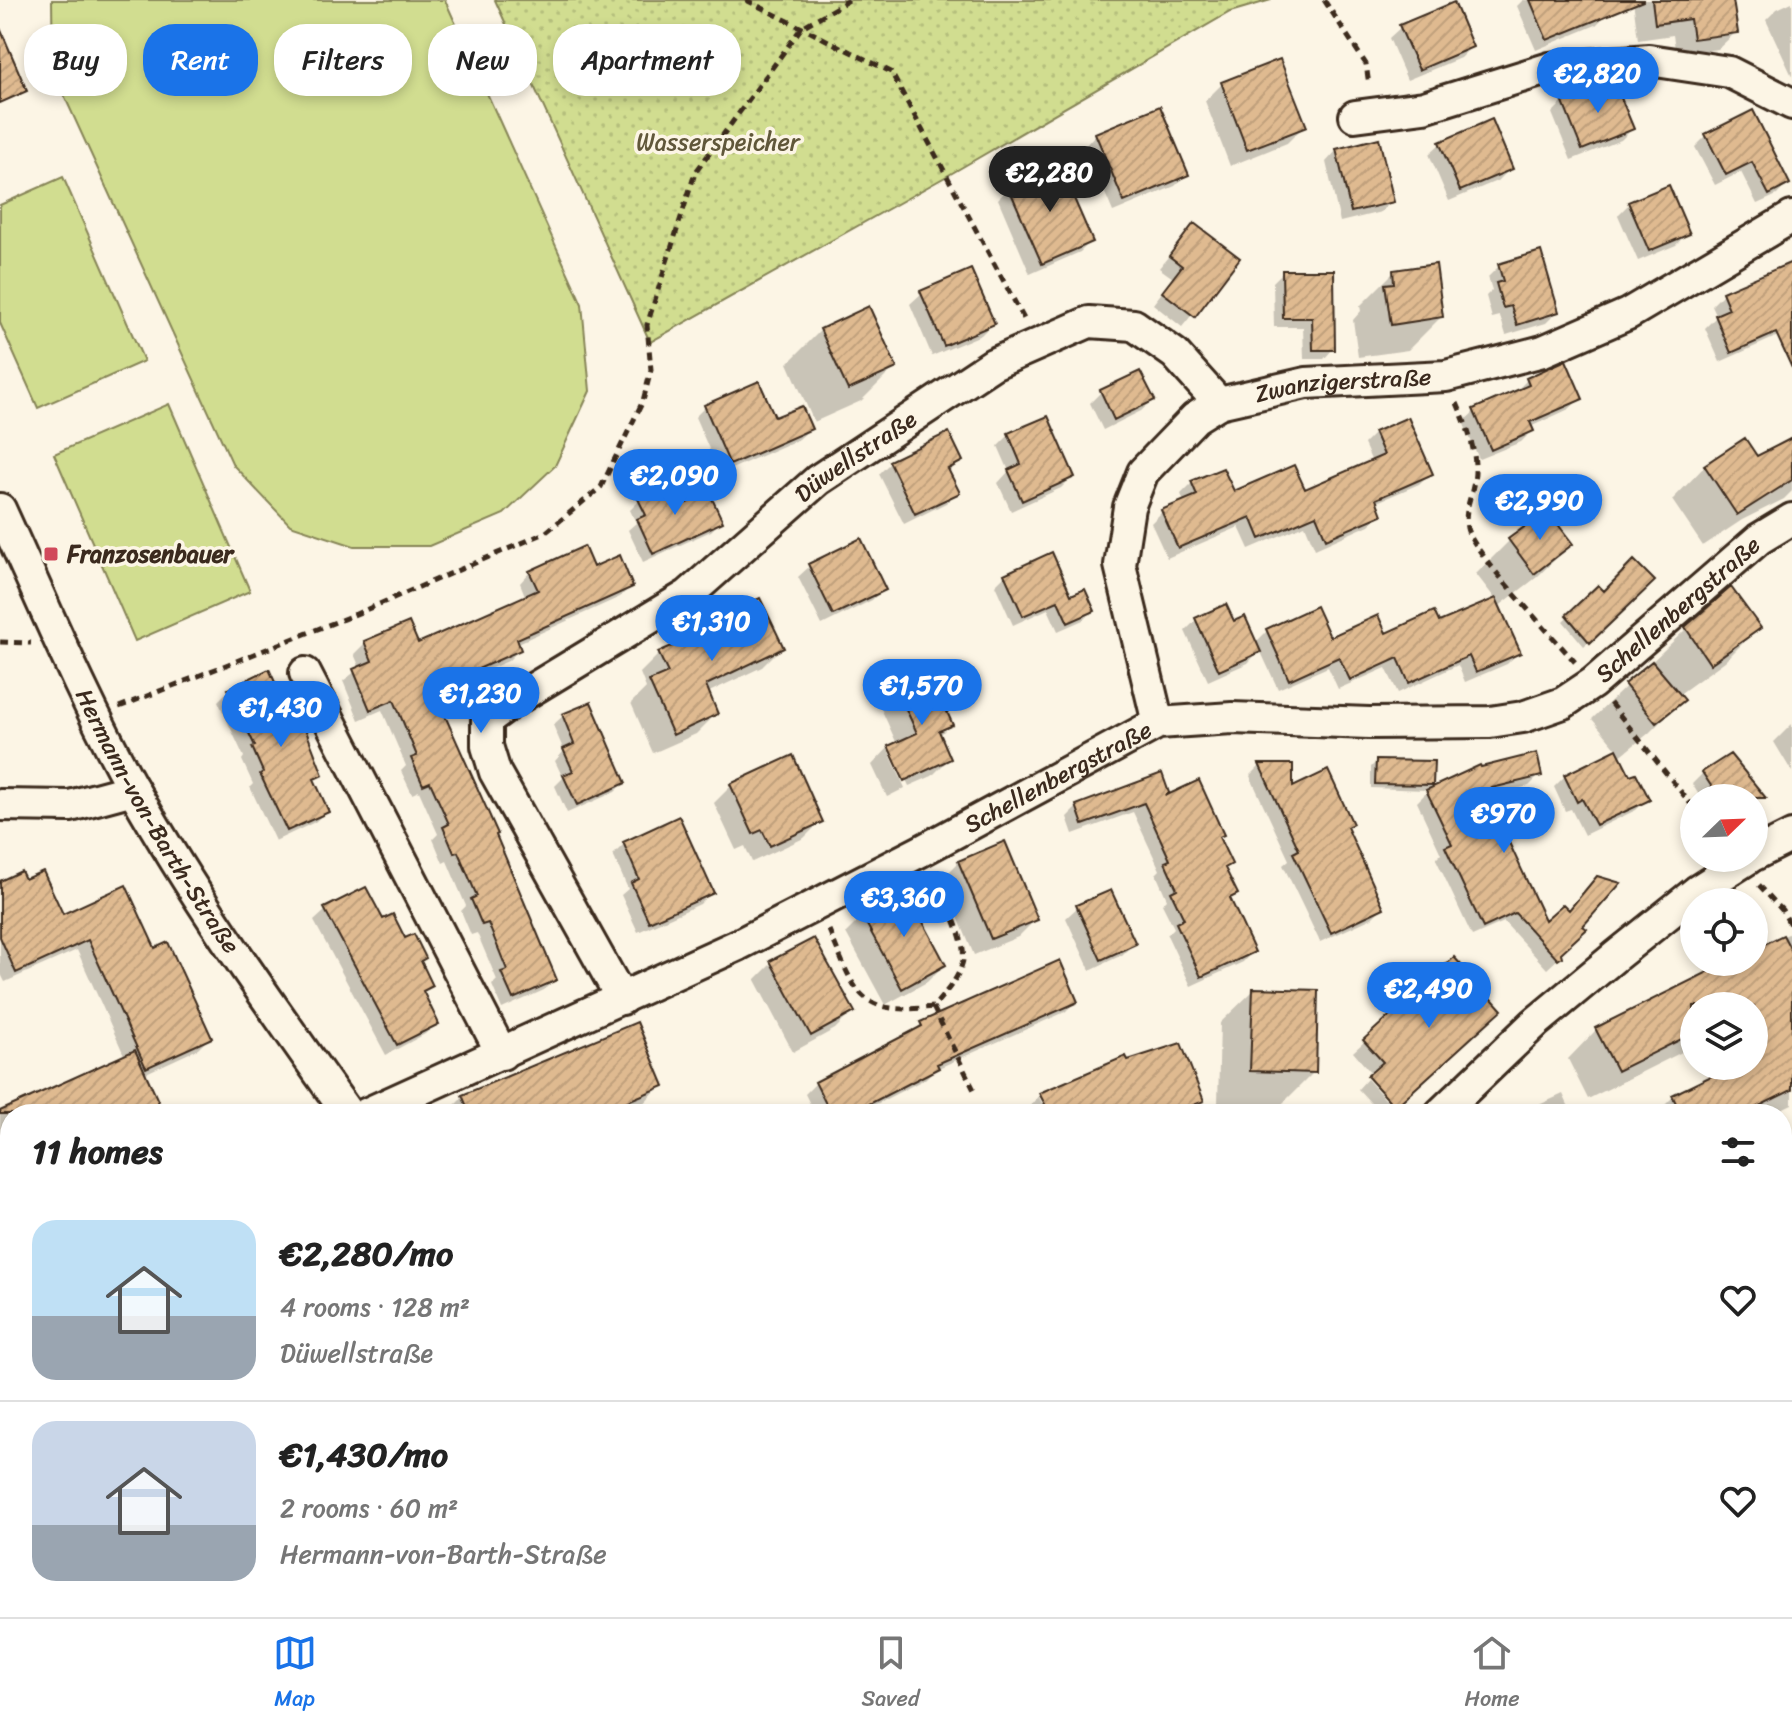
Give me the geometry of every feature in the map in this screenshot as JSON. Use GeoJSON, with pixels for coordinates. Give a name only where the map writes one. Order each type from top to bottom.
{"type":"FeatureCollection","features":[{"type":"Feature","properties":{"kind":"street"},"geometry":{"type":"LineString","coordinates":[[1355,116],[1424,107],[1550,68],[1649,60],[1729,72],[1792,104]]}},
{"type":"Feature","properties":{"kind":"street","name":"Zwanzigerstraße"},"geometry":{"type":"LineString","coordinates":[[1158,723],[1120,565],[1129,507],[1143,472],[1195,418],[1219,403],[1306,383],[1446,376],[1543,351],[1628,314],[1792,217]]}},
{"type":"Feature","properties":{"kind":"street","name":"Düwellstraße"},"geometry":{"type":"LineString","coordinates":[[622,999],[495,772],[487,746],[487,720],[513,701],[688,595],[818,480],[993,364],[1089,322],[1134,325],[1175,354],[1219,403]]}},
{"type":"Feature","properties":{"kind":"street","name":"Hermann-von-Barth-Straße"},"geometry":{"type":"LineString","coordinates":[[0,509],[133,789],[228,944],[341,1104]]}},
{"type":"Feature","properties":{"kind":"street","name":"Schellenbergstraße"},"geometry":{"type":"LineString","coordinates":[[389,1104],[622,999],[816,906],[1158,723],[1232,718],[1369,723],[1490,722],[1523,717],[1563,703],[1593,683],[1759,539],[1792,519]]}},
{"type":"Feature","properties":{"kind":"street"},"geometry":{"type":"LineString","coordinates":[[305,673],[502,1054]]}},
{"type":"Feature","properties":{"kind":"street"},"geometry":{"type":"LineString","coordinates":[[0,805],[70,806],[133,789]]}},
{"type":"Feature","properties":{"kind":"street"},"geometry":{"type":"LineString","coordinates":[[1768,848],[1792,836]]}},
{"type":"Feature","properties":{"kind":"street"},"geometry":{"type":"LineString","coordinates":[[1452,1104],[1535,1023],[1697,891],[1727,872]]}},
{"type":"Feature","properties":{"kind":"path"},"geometry":{"type":"LineString","coordinates":[[746,0],[891,72],[1037,345]]}},
{"type":"Feature","properties":{"kind":"path"},"geometry":{"type":"LineString","coordinates":[[96,716],[342,619],[545,533],[601,487],[643,401],[651,370],[647,325],[695,173],[802,27],[849,0]]}},
{"type":"Feature","properties":{"kind":"path"},"geometry":{"type":"LineString","coordinates":[[1324,0],[1366,64]]}},
{"type":"Feature","properties":{"kind":"path"},"geometry":{"type":"LineString","coordinates":[[1446,376],[1475,454],[1474,484],[1466,510],[1467,531],[1481,553],[1593,683],[1680,791]]}},
{"type":"Feature","properties":{"kind":"path"},"geometry":{"type":"LineString","coordinates":[[829,930],[848,974],[862,996],[881,1008],[933,1007],[950,988],[964,962],[961,936],[942,894]]}},
{"type":"Feature","properties":{"kind":"path"},"geometry":{"type":"LineString","coordinates":[[1782,910],[1792,928]]}},
{"type":"Feature","properties":{"kind":"path"},"geometry":{"type":"LineString","coordinates":[[933,1007],[976,1094]]}},
{"type":"Feature","properties":{"kind":"green space"},"geometry":{"type":"Polygon","coordinates":[[[52,0],[445,0],[456,24],[428,24],[428,96],[488,96],[582,304],[590,391],[555,466],[504,514],[429,546],[354,546],[290,525],[233,465],[64,96],[127,96],[127,24],[52,24],[52,0]]]}},
{"type":"Feature","properties":{"kind":"green space","name":"Wasserspeicher"},"geometry":{"type":"Polygon","coordinates":[[[495,0],[1271,0],[1230,12],[947,176],[650,342],[537,93],[537,24],[506,24],[495,0]]]}},
{"type":"Feature","properties":{"kind":"green space"},"geometry":{"type":"Polygon","coordinates":[[[63,177],[144,361],[38,408],[0,323],[0,205],[63,177]]]}},
{"type":"Feature","properties":{"kind":"green space"},"geometry":{"type":"Polygon","coordinates":[[[169,404],[250,591],[135,641],[54,454],[169,404]]]}},
{"type":"Feature","properties":{"kind":"building"},"geometry":{"type":"Polygon","coordinates":[[[1530,0],[1643,0],[1643,1],[1547,40],[1530,0]]]}},
{"type":"Feature","properties":{"kind":"building"},"geometry":{"type":"Polygon","coordinates":[[[1652,0],[1733,0],[1738,33],[1693,39],[1690,19],[1655,24],[1652,0]]]}},
{"type":"Feature","properties":{"kind":"building"},"geometry":{"type":"Polygon","coordinates":[[[1454,2],[1473,47],[1419,70],[1399,25],[1454,2]]]}},
{"type":"Feature","properties":{"kind":"building"},"geometry":{"type":"Polygon","coordinates":[[[0,28],[24,84],[24,92],[0,103],[0,28]]]}},
{"type":"Feature","properties":{"kind":"building"},"geometry":{"type":"Polygon","coordinates":[[[1280,59],[1307,127],[1247,150],[1221,82],[1280,59]]]}},
{"type":"Feature","properties":{"kind":"building"},"geometry":{"type":"Polygon","coordinates":[[[1614,81],[1634,129],[1582,150],[1562,100],[1614,81]]]}},
{"type":"Feature","properties":{"kind":"building"},"geometry":{"type":"Polygon","coordinates":[[[1160,106],[1189,175],[1124,202],[1095,133],[1160,106]]]}},
{"type":"Feature","properties":{"kind":"building"},"geometry":{"type":"Polygon","coordinates":[[[1753,110],[1790,184],[1769,195],[1752,162],[1726,175],[1705,134],[1753,110]]]}},
{"type":"Feature","properties":{"kind":"building"},"geometry":{"type":"Polygon","coordinates":[[[1492,119],[1513,169],[1460,191],[1439,142],[1492,119]]]}},
{"type":"Feature","properties":{"kind":"building"},"geometry":{"type":"Polygon","coordinates":[[[1379,138],[1394,202],[1351,212],[1336,149],[1379,138]]]}},
{"type":"Feature","properties":{"kind":"building"},"geometry":{"type":"Polygon","coordinates":[[[1059,164],[1093,242],[1042,264],[1008,186],[1059,164]]]}},
{"type":"Feature","properties":{"kind":"building"},"geometry":{"type":"Polygon","coordinates":[[[1669,185],[1690,234],[1649,251],[1628,202],[1669,185]]]}},
{"type":"Feature","properties":{"kind":"building"},"geometry":{"type":"Polygon","coordinates":[[[1194,223],[1240,258],[1195,317],[1162,292],[1182,266],[1169,256],[1194,223]]]}},
{"type":"Feature","properties":{"kind":"building"},"geometry":{"type":"Polygon","coordinates":[[[1541,251],[1559,312],[1517,325],[1511,306],[1503,308],[1496,283],[1503,281],[1498,264],[1541,251]]]}},
{"type":"Feature","properties":{"kind":"building"},"geometry":{"type":"Polygon","coordinates":[[[1792,262],[1792,368],[1776,333],[1731,353],[1715,315],[1729,309],[1722,292],[1792,262]]]}},
{"type":"Feature","properties":{"kind":"building"},"geometry":{"type":"Polygon","coordinates":[[[1436,264],[1443,317],[1391,325],[1385,284],[1394,283],[1393,270],[1436,264]]]}},
{"type":"Feature","properties":{"kind":"building"},"geometry":{"type":"Polygon","coordinates":[[[971,269],[995,324],[944,346],[920,291],[971,269]]]}},
{"type":"Feature","properties":{"kind":"building"},"geometry":{"type":"Polygon","coordinates":[[[1282,270],[1334,270],[1335,350],[1313,350],[1312,318],[1283,318],[1282,270]]]}},
{"type":"Feature","properties":{"kind":"building"},"geometry":{"type":"Polygon","coordinates":[[[869,306],[897,368],[848,390],[820,329],[869,306]]]}},
{"type":"Feature","properties":{"kind":"building"},"geometry":{"type":"Polygon","coordinates":[[[1566,360],[1583,399],[1530,422],[1534,431],[1491,450],[1473,409],[1529,385],[1526,378],[1566,360]]]}},
{"type":"Feature","properties":{"kind":"building"},"geometry":{"type":"Polygon","coordinates":[[[1140,371],[1155,400],[1114,420],[1100,390],[1140,371]]]}},
{"type":"Feature","properties":{"kind":"building"},"geometry":{"type":"Polygon","coordinates":[[[759,381],[775,417],[802,406],[812,429],[730,465],[704,405],[759,381]]]}},
{"type":"Feature","properties":{"kind":"building"},"geometry":{"type":"Polygon","coordinates":[[[1048,416],[1075,477],[1022,501],[1008,470],[1021,464],[1008,433],[1048,416]]]}},
{"type":"Feature","properties":{"kind":"building"},"geometry":{"type":"Polygon","coordinates":[[[1408,417],[1433,474],[1376,499],[1382,515],[1326,539],[1316,515],[1260,539],[1251,517],[1178,548],[1161,510],[1197,495],[1191,481],[1223,468],[1234,491],[1294,465],[1305,489],[1384,455],[1374,432],[1408,417]]]}},
{"type":"Feature","properties":{"kind":"building"},"geometry":{"type":"Polygon","coordinates":[[[949,432],[963,461],[948,469],[960,493],[915,514],[889,461],[949,432]]]}},
{"type":"Feature","properties":{"kind":"building"},"geometry":{"type":"Polygon","coordinates":[[[1745,438],[1757,456],[1792,438],[1792,480],[1737,515],[1704,465],[1745,438]]]}},
{"type":"Feature","properties":{"kind":"building"},"geometry":{"type":"Polygon","coordinates":[[[677,481],[687,503],[709,492],[723,522],[653,554],[637,519],[646,515],[638,499],[677,481]]]}},
{"type":"Feature","properties":{"kind":"building"},"geometry":{"type":"Polygon","coordinates":[[[1547,510],[1573,544],[1534,574],[1508,539],[1547,510]]]}},
{"type":"Feature","properties":{"kind":"building"},"geometry":{"type":"Polygon","coordinates":[[[861,538],[886,590],[833,615],[808,564],[861,538]]]}},
{"type":"Feature","properties":{"kind":"building"},"geometry":{"type":"Polygon","coordinates":[[[584,546],[593,567],[620,555],[633,587],[517,639],[521,650],[433,689],[498,834],[557,980],[513,999],[501,972],[507,970],[488,923],[482,925],[471,899],[477,896],[458,852],[454,853],[443,827],[449,824],[430,782],[423,785],[411,758],[417,756],[394,700],[370,710],[353,669],[372,661],[364,641],[409,622],[418,643],[538,590],[529,571],[584,546]]]}},
{"type":"Feature","properties":{"kind":"building"},"geometry":{"type":"Polygon","coordinates":[[[1052,552],[1071,595],[1085,589],[1095,611],[1068,623],[1058,601],[1023,616],[1004,574],[1052,552]]]}},
{"type":"Feature","properties":{"kind":"building"},"geometry":{"type":"Polygon","coordinates":[[[1634,560],[1655,581],[1590,643],[1566,615],[1598,585],[1604,591],[1634,560]]]}},
{"type":"Feature","properties":{"kind":"building"},"geometry":{"type":"Polygon","coordinates":[[[1731,587],[1761,628],[1710,664],[1685,627],[1731,587]]]}},
{"type":"Feature","properties":{"kind":"building"},"geometry":{"type":"Polygon","coordinates":[[[760,598],[784,648],[706,685],[718,714],[673,735],[649,681],[668,673],[658,652],[720,625],[717,618],[760,598]]]}},
{"type":"Feature","properties":{"kind":"building"},"geometry":{"type":"Polygon","coordinates":[[[1496,598],[1521,653],[1476,672],[1469,656],[1409,683],[1398,658],[1350,680],[1339,657],[1289,680],[1266,629],[1316,606],[1330,637],[1378,615],[1386,633],[1434,611],[1439,622],[1496,598]]]}},
{"type":"Feature","properties":{"kind":"building"},"geometry":{"type":"Polygon","coordinates":[[[1226,604],[1234,621],[1245,616],[1261,652],[1219,671],[1195,618],[1226,604]]]}},
{"type":"Feature","properties":{"kind":"building"},"geometry":{"type":"Polygon","coordinates":[[[1652,661],[1685,700],[1656,723],[1624,684],[1652,661]]]}},
{"type":"Feature","properties":{"kind":"building"},"geometry":{"type":"Polygon","coordinates":[[[269,669],[284,702],[296,696],[308,721],[303,723],[323,775],[314,779],[329,812],[287,831],[260,774],[263,772],[252,747],[255,746],[228,689],[269,669]]]}},
{"type":"Feature","properties":{"kind":"building"},"geometry":{"type":"Polygon","coordinates":[[[928,670],[953,725],[939,731],[951,759],[904,781],[888,746],[917,733],[895,685],[928,670]]]}},
{"type":"Feature","properties":{"kind":"building"},"geometry":{"type":"Polygon","coordinates":[[[591,702],[626,783],[577,805],[563,775],[573,771],[563,749],[574,744],[562,714],[591,702]]]}},
{"type":"Feature","properties":{"kind":"building"},"geometry":{"type":"Polygon","coordinates":[[[1617,749],[1630,775],[1636,773],[1650,800],[1596,825],[1582,799],[1577,802],[1564,775],[1617,749]]]}},
{"type":"Feature","properties":{"kind":"building"},"geometry":{"type":"Polygon","coordinates":[[[1537,753],[1542,776],[1492,788],[1506,818],[1499,821],[1545,920],[1563,904],[1569,910],[1597,876],[1621,883],[1583,926],[1587,929],[1561,953],[1562,957],[1558,960],[1515,913],[1483,928],[1445,847],[1452,844],[1426,790],[1480,765],[1537,753]]]}},
{"type":"Feature","properties":{"kind":"building"},"geometry":{"type":"Polygon","coordinates":[[[1730,754],[1755,784],[1710,784],[1702,772],[1730,754]]]}},
{"type":"Feature","properties":{"kind":"building"},"geometry":{"type":"Polygon","coordinates":[[[793,755],[823,822],[770,846],[762,830],[753,834],[730,784],[793,755]]]}},
{"type":"Feature","properties":{"kind":"building"},"geometry":{"type":"Polygon","coordinates":[[[1376,760],[1434,761],[1433,785],[1375,784],[1376,760]]]}},
{"type":"Feature","properties":{"kind":"building"},"geometry":{"type":"Polygon","coordinates":[[[1259,764],[1293,764],[1293,787],[1328,770],[1353,824],[1347,827],[1384,908],[1331,933],[1293,853],[1299,850],[1259,764]]]}},
{"type":"Feature","properties":{"kind":"building"},"geometry":{"type":"Polygon","coordinates":[[[1162,773],[1169,793],[1165,796],[1199,780],[1224,835],[1219,837],[1232,864],[1225,868],[1238,894],[1230,898],[1255,952],[1201,977],[1176,923],[1184,919],[1171,892],[1177,889],[1165,862],[1170,860],[1144,803],[1083,825],[1076,805],[1162,773]]]}},
{"type":"Feature","properties":{"kind":"building"},"geometry":{"type":"Polygon","coordinates":[[[679,816],[714,893],[649,922],[631,883],[639,879],[623,842],[679,816]]]}},
{"type":"Feature","properties":{"kind":"building"},"geometry":{"type":"Polygon","coordinates":[[[1005,841],[1038,920],[991,939],[958,861],[1005,841]]]}},
{"type":"Feature","properties":{"kind":"building"},"geometry":{"type":"Polygon","coordinates":[[[21,871],[25,879],[43,871],[63,914],[126,885],[155,948],[168,942],[212,1038],[146,1068],[88,940],[16,973],[0,937],[0,881],[21,871]]]}},
{"type":"Feature","properties":{"kind":"building"},"geometry":{"type":"Polygon","coordinates":[[[366,887],[383,919],[393,914],[405,938],[414,934],[426,958],[421,961],[433,986],[423,991],[439,1024],[397,1045],[324,908],[366,887]]]}},
{"type":"Feature","properties":{"kind":"building"},"geometry":{"type":"Polygon","coordinates":[[[906,890],[946,965],[902,989],[861,914],[906,890]]]}},
{"type":"Feature","properties":{"kind":"building"},"geometry":{"type":"Polygon","coordinates":[[[1111,890],[1136,944],[1101,960],[1076,905],[1111,890]]]}},
{"type":"Feature","properties":{"kind":"building"},"geometry":{"type":"Polygon","coordinates":[[[1783,935],[1792,952],[1792,1090],[1763,1104],[1676,1104],[1672,1095],[1703,1080],[1768,1080],[1768,992],[1680,992],[1680,1040],[1617,1071],[1595,1028],[1700,976],[1768,976],[1768,942],[1783,935]]]}},
{"type":"Feature","properties":{"kind":"building"},"geometry":{"type":"Polygon","coordinates":[[[814,938],[855,1012],[811,1036],[770,961],[814,938]]]}},
{"type":"Feature","properties":{"kind":"building"},"geometry":{"type":"Polygon","coordinates":[[[1454,957],[1502,1010],[1398,1104],[1392,1104],[1367,1076],[1383,1062],[1363,1040],[1454,957]]]}},
{"type":"Feature","properties":{"kind":"building"},"geometry":{"type":"Polygon","coordinates":[[[1060,960],[1078,1002],[937,1064],[939,1068],[869,1104],[826,1104],[815,1082],[922,1026],[920,1022],[1060,960]]]}},
{"type":"Feature","properties":{"kind":"building"},"geometry":{"type":"Polygon","coordinates":[[[1253,988],[1318,990],[1316,1073],[1250,1071],[1253,988]]]}},
{"type":"Feature","properties":{"kind":"building"},"geometry":{"type":"Polygon","coordinates":[[[637,1022],[664,1086],[621,1104],[466,1104],[462,1095],[637,1022]]]}},
{"type":"Feature","properties":{"kind":"building"},"geometry":{"type":"Polygon","coordinates":[[[1181,1043],[1204,1101],[1196,1104],[1045,1104],[1039,1093],[1126,1056],[1128,1060],[1181,1043]]]}},
{"type":"Feature","properties":{"kind":"building"},"geometry":{"type":"Polygon","coordinates":[[[135,1050],[159,1104],[15,1104],[135,1050]]]}},
{"type":"Feature","properties":{"kind":"place","name":"Franzosenbauer"},"geometry":{"type":"Point","coordinates":[51,554]}}]}
